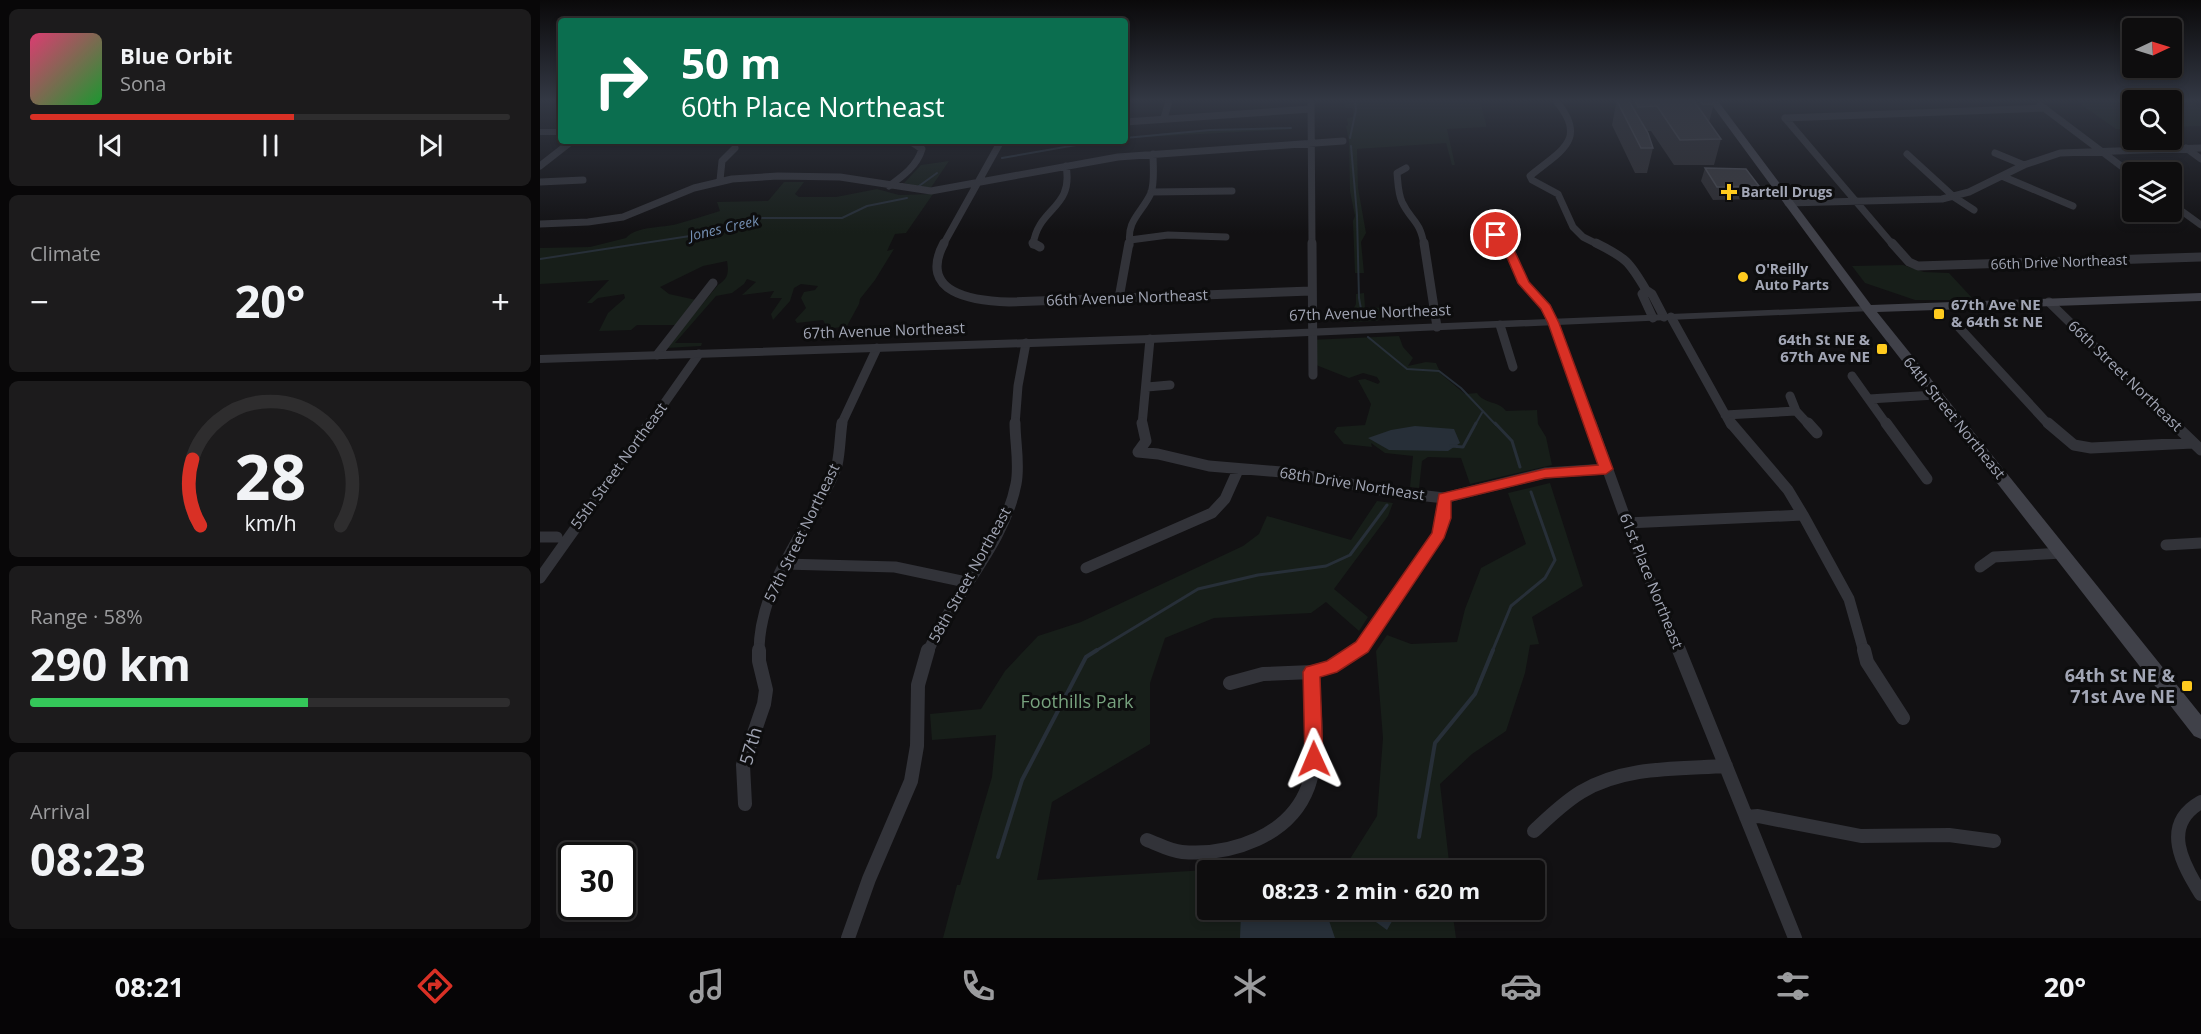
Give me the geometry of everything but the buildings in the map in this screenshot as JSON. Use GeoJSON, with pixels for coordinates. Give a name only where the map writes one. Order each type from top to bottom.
{"type":"FeatureCollection","features":[{"type":"Feature","properties":{"kind":"main road","name":"64th Street Northeast"},"geometry":{"type":"LineString","coordinates":[[1745,145],[1868,309],[2201,730]]}},
{"type":"Feature","properties":{"kind":"main road","name":"67th Avenue Northeast"},"geometry":{"type":"LineString","coordinates":[[1868,309],[2201,297]]}},
{"type":"Feature","properties":{"kind":"street"},"geometry":{"type":"LineString","coordinates":[[540,166],[567,145]]}},
{"type":"Feature","properties":{"kind":"street"},"geometry":{"type":"LineString","coordinates":[[889,186],[907,172],[921,154],[918,145]]}},
{"type":"Feature","properties":{"kind":"street"},"geometry":{"type":"LineString","coordinates":[[978,182],[999,145]]}},
{"type":"Feature","properties":{"kind":"street"},"geometry":{"type":"LineString","coordinates":[[540,224],[591,223],[621,218],[645,210],[688,189],[720,180],[856,178],[923,191],[1119,157],[1286,145]]}},
{"type":"Feature","properties":{"kind":"street"},"geometry":{"type":"LineString","coordinates":[[1311,145],[1313,375]]}},
{"type":"Feature","properties":{"kind":"street"},"geometry":{"type":"LineString","coordinates":[[1565,145],[1555,158],[1530,176],[1532,180],[1558,194],[1573,227],[1582,237],[1622,256],[1631,264],[1646,290],[1642,294],[1662,317],[1725,415],[1749,449],[1788,490],[1849,598],[1867,662],[1903,718]]}},
{"type":"Feature","properties":{"kind":"street"},"geometry":{"type":"LineString","coordinates":[[1808,145],[1855,201]]}},
{"type":"Feature","properties":{"kind":"street"},"geometry":{"type":"LineString","coordinates":[[2093,145],[2122,167]]}},
{"type":"Feature","properties":{"kind":"street"},"geometry":{"type":"LineString","coordinates":[[720,180],[722,161],[735,148]]}},
{"type":"Feature","properties":{"kind":"street"},"geometry":{"type":"LineString","coordinates":[[2186,148],[2201,159]]}},
{"type":"Feature","properties":{"kind":"street"},"geometry":{"type":"LineString","coordinates":[[1788,203],[1954,197],[2004,177],[2024,165],[2060,153],[2201,148]]}},
{"type":"Feature","properties":{"kind":"street"},"geometry":{"type":"LineString","coordinates":[[1995,153],[2024,165]]}},
{"type":"Feature","properties":{"kind":"street"},"geometry":{"type":"LineString","coordinates":[[1119,297],[1130,248],[1131,224],[1151,192],[1154,180],[1153,154]]}},
{"type":"Feature","properties":{"kind":"street"},"geometry":{"type":"LineString","coordinates":[[1907,154],[1954,197],[1974,210]]}},
{"type":"Feature","properties":{"kind":"street"},"geometry":{"type":"LineString","coordinates":[[1040,247],[1033,245],[1037,229],[1068,193],[1070,178],[1066,166]]}},
{"type":"Feature","properties":{"kind":"street"},"geometry":{"type":"LineString","coordinates":[[1406,168],[1397,172],[1400,196],[1422,230],[1437,327]]}},
{"type":"Feature","properties":{"kind":"street"},"geometry":{"type":"LineString","coordinates":[[2004,177],[2073,206]]}},
{"type":"Feature","properties":{"kind":"street"},"geometry":{"type":"LineString","coordinates":[[540,182],[583,180]]}},
{"type":"Feature","properties":{"kind":"street","name":"66th Avenue Northeast"},"geometry":{"type":"LineString","coordinates":[[978,182],[938,256],[936,266],[939,278],[945,287],[970,298],[996,302],[1311,291]]}},
{"type":"Feature","properties":{"kind":"street"},"geometry":{"type":"LineString","coordinates":[[1151,192],[1232,191]]}},
{"type":"Feature","properties":{"kind":"street","name":"66th Drive Northeast"},"geometry":{"type":"LineString","coordinates":[[1855,201],[1909,262],[1918,266],[2201,257]]}},
{"type":"Feature","properties":{"kind":"street"},"geometry":{"type":"LineString","coordinates":[[2182,211],[2201,225]]}},
{"type":"Feature","properties":{"kind":"street"},"geometry":{"type":"LineString","coordinates":[[1130,240],[1168,235],[1226,237]]}},
{"type":"Feature","properties":{"kind":"street","name":"61st Place Northeast"},"geometry":{"type":"LineString","coordinates":[[1496,235],[1505,239],[1524,283],[1546,308],[1554,323],[1627,523],[1795,938]]}},
{"type":"Feature","properties":{"kind":"street"},"geometry":{"type":"LineString","coordinates":[[657,355],[713,283]]}},
{"type":"Feature","properties":{"kind":"street","name":"66th Street Northeast"},"geometry":{"type":"LineString","coordinates":[[2049,303],[2197,446]]}},
{"type":"Feature","properties":{"kind":"street","name":"67th Avenue Northeast"},"geometry":{"type":"LineString","coordinates":[[540,359],[1150,339],[1868,309]]}},
{"type":"Feature","properties":{"kind":"street"},"geometry":{"type":"LineString","coordinates":[[1955,322],[2055,431],[2074,445],[2091,448],[2197,446]]}},
{"type":"Feature","properties":{"kind":"street"},"geometry":{"type":"LineString","coordinates":[[1500,325],[1513,367]]}},
{"type":"Feature","properties":{"kind":"street"},"geometry":{"type":"LineString","coordinates":[[1150,339],[1147,387],[1170,386]]}},
{"type":"Feature","properties":{"kind":"street","name":"58th Street Northeast"},"geometry":{"type":"LineString","coordinates":[[848,938],[872,870],[910,786],[916,759],[916,690],[923,661],[937,630],[1005,517],[1014,493],[1019,472],[1015,405],[1018,371],[1026,343]]}},
{"type":"Feature","properties":{"kind":"street","name":"57th Street Northeast"},"geometry":{"type":"LineString","coordinates":[[765,690],[759,661],[759,633],[768,600],[784,564],[828,486],[837,464],[842,420],[877,348]]}},
{"type":"Feature","properties":{"kind":"street","name":"55th Street Northeast"},"geometry":{"type":"LineString","coordinates":[[540,579],[699,354]]}},
{"type":"Feature","properties":{"kind":"street"},"geometry":{"type":"LineString","coordinates":[[1852,376],[1927,479]]}},
{"type":"Feature","properties":{"kind":"street","name":"68th Drive Northeast"},"geometry":{"type":"LineString","coordinates":[[1147,387],[1142,424],[1146,441],[1138,452],[1238,470],[1293,473],[1392,492],[1444,498],[1545,473],[1606,469]]}},
{"type":"Feature","properties":{"kind":"street"},"geometry":{"type":"LineString","coordinates":[[1869,399],[1935,395]]}},
{"type":"Feature","properties":{"kind":"street"},"geometry":{"type":"LineString","coordinates":[[1790,396],[1796,411],[1817,433]]}},
{"type":"Feature","properties":{"kind":"street"},"geometry":{"type":"LineString","coordinates":[[1725,415],[1796,411]]}},
{"type":"Feature","properties":{"kind":"street"},"geometry":{"type":"LineString","coordinates":[[1086,568],[1212,513],[1228,496],[1238,470]]}},
{"type":"Feature","properties":{"kind":"street"},"geometry":{"type":"LineString","coordinates":[[1230,683],[1263,674],[1312,672],[1332,667],[1362,647],[1439,534],[1444,498]]}},
{"type":"Feature","properties":{"kind":"street"},"geometry":{"type":"LineString","coordinates":[[1627,523],[1803,514]]}},
{"type":"Feature","properties":{"kind":"street"},"geometry":{"type":"LineString","coordinates":[[540,537],[557,537]]}},
{"type":"Feature","properties":{"kind":"street"},"geometry":{"type":"LineString","coordinates":[[2166,545],[2201,543]]}},
{"type":"Feature","properties":{"kind":"street"},"geometry":{"type":"LineString","coordinates":[[1980,567],[1994,557],[2062,553]]}},
{"type":"Feature","properties":{"kind":"street"},"geometry":{"type":"LineString","coordinates":[[784,564],[896,567],[966,582]]}},
{"type":"Feature","properties":{"kind":"street"},"geometry":{"type":"LineString","coordinates":[[1147,840],[1179,852],[1208,851],[1256,842],[1280,826],[1298,806],[1308,788],[1314,759],[1312,672]]}},
{"type":"Feature","properties":{"kind":"street","name":"57th"},"geometry":{"type":"LineString","coordinates":[[745,804],[743,765],[764,704],[765,690]]}},
{"type":"Feature","properties":{"kind":"street"},"geometry":{"type":"LineString","coordinates":[[1534,831],[1581,792],[1612,778],[1641,772],[1726,766]]}},
{"type":"Feature","properties":{"kind":"street"},"geometry":{"type":"LineString","coordinates":[[2201,802],[2185,814],[2179,833],[2179,850],[2201,894]]}},
{"type":"Feature","properties":{"kind":"street"},"geometry":{"type":"LineString","coordinates":[[1746,817],[1758,816],[1876,837],[1947,833],[1971,835],[1994,841]]}},
{"type":"Feature","properties":{"kind":"green space"},"geometry":{"type":"Polygon","coordinates":[[[1349,145],[1420,145],[1357,149],[1358,188],[1366,233],[1361,242],[1364,273],[1355,273],[1353,221],[1355,216],[1350,191],[1349,145]]]}},
{"type":"Feature","properties":{"kind":"green space"},"geometry":{"type":"Polygon","coordinates":[[[1446,145],[1451,145],[1455,165],[1452,165],[1446,145]]]}},
{"type":"Feature","properties":{"kind":"green space"},"geometry":{"type":"Polygon","coordinates":[[[949,161],[930,189],[904,183],[921,165],[949,161]]]}},
{"type":"Feature","properties":{"kind":"green space"},"geometry":{"type":"Polygon","coordinates":[[[784,182],[804,182],[795,194],[799,197],[836,197],[877,189],[899,195],[933,194],[906,233],[895,234],[887,251],[894,249],[860,299],[847,326],[828,329],[823,320],[797,323],[795,320],[806,308],[801,298],[804,292],[815,290],[818,286],[801,284],[794,288],[790,301],[773,320],[771,314],[782,298],[770,298],[774,291],[742,295],[756,282],[747,279],[732,293],[716,296],[675,343],[702,343],[701,346],[666,348],[726,278],[727,261],[703,266],[660,287],[669,294],[696,300],[676,325],[637,325],[631,330],[599,331],[608,313],[625,298],[624,294],[598,298],[592,303],[587,303],[609,280],[540,284],[540,248],[590,247],[626,238],[636,231],[677,224],[720,211],[717,202],[768,201],[784,182]]]}},
{"type":"Feature","properties":{"kind":"green space"},"geometry":{"type":"Polygon","coordinates":[[[1903,265],[1924,272],[1949,273],[1974,300],[1915,300],[1865,283],[1852,266],[1903,265]]]}},
{"type":"Feature","properties":{"kind":"green space"},"geometry":{"type":"Polygon","coordinates":[[[1364,293],[1365,307],[1384,308],[1385,313],[1377,321],[1346,322],[1356,304],[1356,294],[1364,293]]]}},
{"type":"Feature","properties":{"kind":"green space"},"geometry":{"type":"Polygon","coordinates":[[[1399,336],[1403,347],[1413,358],[1408,366],[1426,362],[1436,363],[1441,374],[1465,394],[1477,393],[1480,397],[1506,411],[1537,410],[1538,424],[1546,437],[1552,465],[1470,484],[1461,458],[1428,457],[1422,461],[1419,488],[1410,487],[1413,456],[1385,453],[1371,443],[1372,447],[1344,444],[1334,432],[1337,427],[1365,425],[1371,404],[1358,380],[1365,379],[1378,384],[1380,382],[1377,377],[1363,373],[1349,378],[1316,365],[1309,340],[1399,336]]]}},
{"type":"Feature","properties":{"kind":"green space"},"geometry":{"type":"Polygon","coordinates":[[[1550,483],[1583,586],[1532,617],[1539,644],[1530,645],[1525,673],[1506,731],[1472,754],[1440,784],[1449,860],[1349,860],[1377,816],[1383,738],[1376,651],[1387,635],[1411,644],[1457,642],[1465,609],[1481,568],[1526,544],[1508,493],[1550,483]]]}},
{"type":"Feature","properties":{"kind":"green space","name":"Foothills Park"},"geometry":{"type":"Polygon","coordinates":[[[1377,501],[1393,503],[1388,516],[1334,589],[1368,617],[1359,631],[1326,602],[1311,613],[1214,618],[1165,638],[1150,683],[1150,744],[1052,802],[1037,880],[1197,871],[1197,920],[1454,920],[1456,938],[943,938],[957,885],[960,885],[992,777],[996,735],[932,740],[930,714],[981,709],[1005,671],[1038,636],[1081,622],[1243,546],[1259,534],[1267,516],[1351,540],[1377,501]]]}},
{"type":"Feature","properties":{"kind":"shaded area"},"geometry":{"type":"Polygon","coordinates":[[[1415,426],[1454,429],[1460,443],[1448,451],[1389,450],[1368,438],[1391,430],[1415,426]]]}},
{"type":"Feature","properties":{"kind":"shaded area"},"geometry":{"type":"Polygon","coordinates":[[[1241,920],[1329,920],[1335,938],[1240,938],[1241,920]]]}},
{"type":"Feature","properties":{"kind":"shaded area"},"geometry":{"type":"Polygon","coordinates":[[[1375,920],[1393,920],[1387,930],[1375,920]]]}},
{"type":"Feature","properties":{"kind":"waterway","name":"Jones Creek"},"geometry":{"type":"LineString","coordinates":[[1002,158],[1077,145]]}},
{"type":"Feature","properties":{"kind":"waterway"},"geometry":{"type":"LineString","coordinates":[[1351,146],[1357,215],[1359,298],[1363,320]]}},
{"type":"Feature","properties":{"kind":"waterway","name":"Jones Creek"},"geometry":{"type":"LineString","coordinates":[[919,186],[937,173]]}},
{"type":"Feature","properties":{"kind":"waterway","name":"Jones Creek"},"geometry":{"type":"LineString","coordinates":[[540,259],[690,236],[754,218],[842,218],[867,206],[907,198]]}},
{"type":"Feature","properties":{"kind":"waterway"},"geometry":{"type":"LineString","coordinates":[[1368,337],[1407,369],[1439,371],[1461,388],[1483,411]]}},
{"type":"Feature","properties":{"kind":"waterway"},"geometry":{"type":"LineString","coordinates":[[1475,425],[1483,411]]}},
{"type":"Feature","properties":{"kind":"waterway"},"geometry":{"type":"LineString","coordinates":[[1483,411],[1496,425]]}},
{"type":"Feature","properties":{"kind":"waterway"},"geometry":{"type":"LineString","coordinates":[[1451,446],[1463,447],[1476,423]]}},
{"type":"Feature","properties":{"kind":"waterway"},"geometry":{"type":"LineString","coordinates":[[1495,423],[1512,441],[1520,467]]}},
{"type":"Feature","properties":{"kind":"waterway"},"geometry":{"type":"LineString","coordinates":[[1492,652],[1511,606],[1545,578],[1555,560],[1531,492]]}},
{"type":"Feature","properties":{"kind":"waterway"},"geometry":{"type":"LineString","coordinates":[[1094,652],[1198,589],[1258,575],[1326,566],[1350,555],[1387,505]]}},
{"type":"Feature","properties":{"kind":"waterway"},"geometry":{"type":"LineString","coordinates":[[998,857],[1022,780],[1086,657],[1097,650]]}},
{"type":"Feature","properties":{"kind":"waterway"},"geometry":{"type":"LineString","coordinates":[[1419,837],[1435,743],[1475,694],[1493,650]]}},
{"type":"Feature","properties":{"kind":"place","name":"Bartell Drugs"},"geometry":{"type":"Point","coordinates":[1729,192]}},
{"type":"Feature","properties":{"kind":"place","name":"O'Reilly Auto Parts"},"geometry":{"type":"Point","coordinates":[1743,277]}},
{"type":"Feature","properties":{"kind":"place","name":"67th Ave NE & 64th St NE"},"geometry":{"type":"Point","coordinates":[1939,314]}},
{"type":"Feature","properties":{"kind":"place","name":"64th St NE & 67th Ave NE"},"geometry":{"type":"Point","coordinates":[1882,349]}},
{"type":"Feature","properties":{"kind":"place","name":"64th St NE & 71st Ave NE"},"geometry":{"type":"Point","coordinates":[2187,686]}},
{"type":"Feature","properties":{"kind":"route"},"geometry":{"type":"LineString","coordinates":[[1314,759],[1312,672],[1332,667],[1349,658],[1362,647],[1439,534],[1444,498],[1545,473],[1606,469],[1554,323],[1546,308],[1524,283],[1509,245],[1505,239],[1496,235]]}}]}
